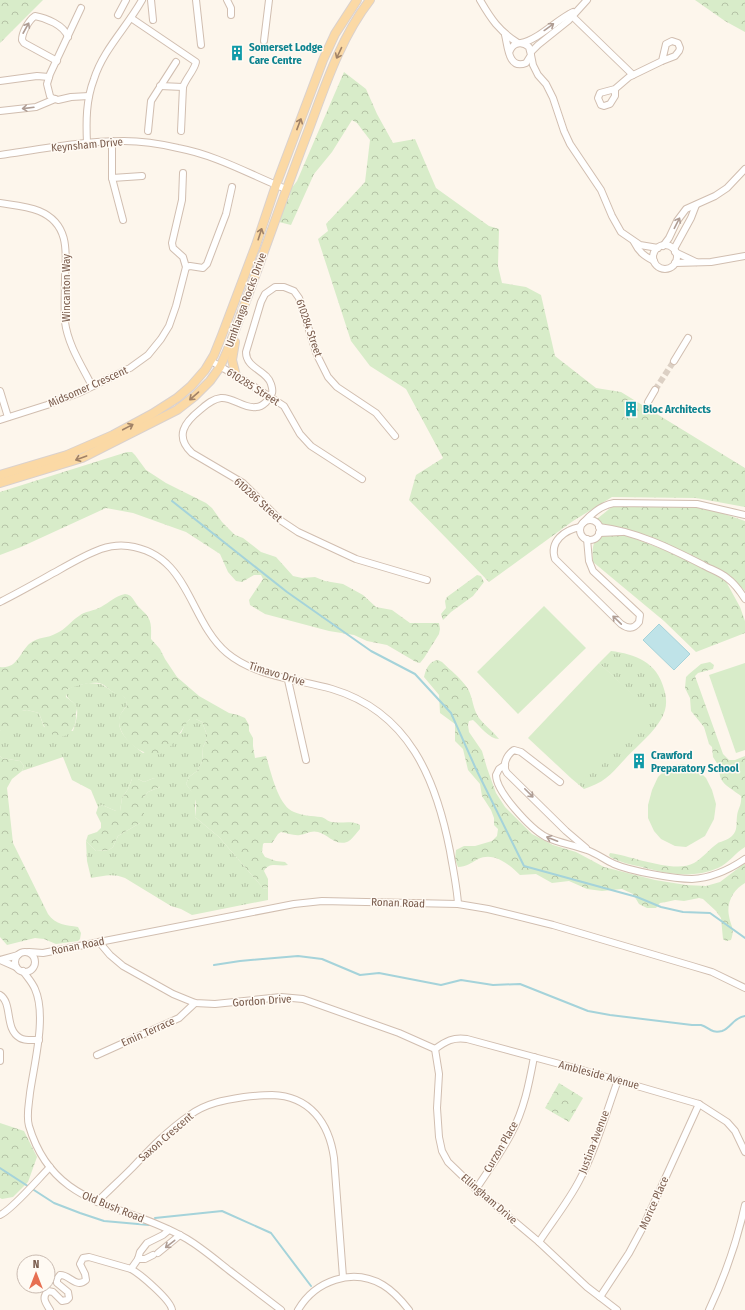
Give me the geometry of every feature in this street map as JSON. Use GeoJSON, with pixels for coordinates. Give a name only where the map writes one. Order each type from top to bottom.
{"type":"FeatureCollection","features":[{"type":"Feature","properties":{"kind":"main road","name":"Umhlanga Rocks Drive"},"geometry":{"type":"LineString","coordinates":[[0,474],[67,455],[86,448],[145,418],[191,386],[210,361],[222,335],[248,268],[276,185],[323,60],[335,34],[357,0]]}},
{"type":"Feature","properties":{"kind":"main road","name":"Umhlanga Rocks Drive"},"geometry":{"type":"LineString","coordinates":[[0,483],[82,458],[177,410],[195,396],[210,381],[220,367],[228,349],[331,70],[357,18],[370,0]]}},
{"type":"Feature","properties":{"kind":"main road"},"geometry":{"type":"LineString","coordinates":[[236,376],[233,364],[233,353],[239,320]]}},
{"type":"Feature","properties":{"kind":"street"},"geometry":{"type":"LineString","coordinates":[[118,15],[126,0]]}},
{"type":"Feature","properties":{"kind":"street"},"geometry":{"type":"LineString","coordinates":[[87,143],[86,114],[94,78],[105,56],[142,0]]}},
{"type":"Feature","properties":{"kind":"street"},"geometry":{"type":"LineString","coordinates":[[151,0],[153,20]]}},
{"type":"Feature","properties":{"kind":"street"},"geometry":{"type":"LineString","coordinates":[[196,0],[201,45]]}},
{"type":"Feature","properties":{"kind":"street"},"geometry":{"type":"LineString","coordinates":[[227,0],[231,8],[231,15]]}},
{"type":"Feature","properties":{"kind":"street"},"geometry":{"type":"LineString","coordinates":[[264,41],[269,0]]}},
{"type":"Feature","properties":{"kind":"street"},"geometry":{"type":"LineString","coordinates":[[480,0],[490,17],[505,35],[529,47],[533,65],[538,75],[546,84],[553,98],[570,144],[601,190],[612,216],[621,232],[640,246],[670,247],[697,263]]}},
{"type":"Feature","properties":{"kind":"street"},"geometry":{"type":"LineString","coordinates":[[520,64],[528,61],[531,54],[587,0]]}},
{"type":"Feature","properties":{"kind":"street"},"geometry":{"type":"LineString","coordinates":[[81,8],[47,84],[48,92],[52,98],[55,99],[60,100],[71,96],[89,96]]}},
{"type":"Feature","properties":{"kind":"street"},"geometry":{"type":"LineString","coordinates":[[509,53],[512,46],[533,39],[559,20],[573,14]]}},
{"type":"Feature","properties":{"kind":"street"},"geometry":{"type":"LineString","coordinates":[[573,14],[634,75]]}},
{"type":"Feature","properties":{"kind":"street"},"geometry":{"type":"LineString","coordinates":[[57,61],[24,42],[22,40],[23,34],[32,18],[35,16],[60,26],[68,37]]}},
{"type":"Feature","properties":{"kind":"street"},"geometry":{"type":"LineString","coordinates":[[131,18],[195,60],[196,63],[184,82],[183,87],[181,131]]}},
{"type":"Feature","properties":{"kind":"street"},"geometry":{"type":"LineString","coordinates":[[505,35],[511,60],[538,75]]}},
{"type":"Feature","properties":{"kind":"street"},"geometry":{"type":"LineString","coordinates":[[615,89],[634,75],[662,61]]}},
{"type":"Feature","properties":{"kind":"street"},"geometry":{"type":"LineString","coordinates":[[148,131],[151,101],[176,62]]}},
{"type":"Feature","properties":{"kind":"street"},"geometry":{"type":"LineString","coordinates":[[0,81],[37,76],[49,77]]}},
{"type":"Feature","properties":{"kind":"street"},"geometry":{"type":"LineString","coordinates":[[160,86],[183,87]]}},
{"type":"Feature","properties":{"kind":"street"},"geometry":{"type":"LineString","coordinates":[[0,111],[41,106],[55,99]]}},
{"type":"Feature","properties":{"kind":"street"},"geometry":{"type":"LineString","coordinates":[[112,141],[112,178],[114,191],[123,220]]}},
{"type":"Feature","properties":{"kind":"street","name":"Keynsham Drive"},"geometry":{"type":"LineString","coordinates":[[0,155],[112,141],[154,144],[184,149],[211,158],[286,189]]}},
{"type":"Feature","properties":{"kind":"street"},"geometry":{"type":"LineString","coordinates":[[696,205],[692,218],[675,251],[677,260],[669,269],[664,269],[656,265],[653,254],[672,234],[686,209],[716,196],[727,188],[745,169]]}},
{"type":"Feature","properties":{"kind":"street"},"geometry":{"type":"LineString","coordinates":[[183,173],[182,200],[172,244],[173,248],[185,260],[186,267],[190,266],[203,268],[207,264],[226,214],[232,187]]}},
{"type":"Feature","properties":{"kind":"street"},"geometry":{"type":"LineString","coordinates":[[112,178],[142,176]]}},
{"type":"Feature","properties":{"kind":"street","name":"Wincanton Way"},"geometry":{"type":"LineString","coordinates":[[0,203],[32,208],[43,213],[54,221],[61,230],[67,253],[64,298],[65,323],[72,346],[92,386]]}},
{"type":"Feature","properties":{"kind":"street"},"geometry":{"type":"LineString","coordinates":[[633,241],[639,252],[654,261]]}},
{"type":"Feature","properties":{"kind":"street"},"geometry":{"type":"LineString","coordinates":[[675,263],[722,261],[745,256]]}},
{"type":"Feature","properties":{"kind":"street","name":"Midsomer Crescent"},"geometry":{"type":"LineString","coordinates":[[0,420],[54,403],[92,386],[137,363],[148,355],[158,344],[171,320],[186,267]]}},
{"type":"Feature","properties":{"kind":"street","name":"610284 Street"},"geometry":{"type":"LineString","coordinates":[[270,397],[273,390],[270,380],[264,373],[249,363],[246,352],[262,298],[271,289],[275,287],[284,287],[294,291],[300,298],[317,355],[328,377],[337,387],[376,413],[395,436]]}},
{"type":"Feature","properties":{"kind":"street"},"geometry":{"type":"LineString","coordinates":[[674,361],[688,338]]}},
{"type":"Feature","properties":{"kind":"street","name":"610285 Street"},"geometry":{"type":"LineString","coordinates":[[210,361],[270,397],[285,408],[300,434],[311,446],[362,479]]}},
{"type":"Feature","properties":{"kind":"street"},"geometry":{"type":"LineString","coordinates":[[648,402],[655,390]]}},
{"type":"Feature","properties":{"kind":"street"},"geometry":{"type":"LineString","coordinates":[[0,391],[8,417]]}},
{"type":"Feature","properties":{"kind":"street","name":"610286 Street"},"geometry":{"type":"LineString","coordinates":[[270,397],[261,406],[256,407],[246,406],[226,398],[213,400],[192,417],[184,426],[183,438],[186,446],[192,453],[243,483],[285,523],[298,532],[356,558],[427,580]]}},
{"type":"Feature","properties":{"kind":"street"},"geometry":{"type":"LineString","coordinates":[[590,539],[581,535],[582,525],[590,515],[604,506],[614,503],[697,504],[745,514]]}},
{"type":"Feature","properties":{"kind":"street"},"geometry":{"type":"LineString","coordinates":[[593,521],[598,510]]}},
{"type":"Feature","properties":{"kind":"street"},"geometry":{"type":"LineString","coordinates":[[593,521],[586,521],[582,525],[559,538],[554,550],[555,559],[624,626],[632,628],[637,625],[641,618],[638,612],[593,571],[589,561],[588,552],[590,539],[599,530],[616,529],[626,532],[659,544],[691,559],[726,577],[739,589],[745,599]]}},
{"type":"Feature","properties":{"kind":"street"},"geometry":{"type":"LineString","coordinates":[[593,521],[599,530]]}},
{"type":"Feature","properties":{"kind":"street","name":"Timavo Drive"},"geometry":{"type":"LineString","coordinates":[[0,602],[77,560],[102,549],[120,546],[138,548],[158,556],[174,570],[210,634],[227,653],[248,666],[288,680],[331,689],[358,699],[380,714],[404,736],[420,759],[439,804],[448,841],[458,904]]}},
{"type":"Feature","properties":{"kind":"street"},"geometry":{"type":"LineString","coordinates":[[288,680],[306,760]]}},
{"type":"Feature","properties":{"kind":"street"},"geometry":{"type":"LineString","coordinates":[[560,782],[517,750],[510,752],[505,764],[505,770],[507,773],[566,831],[589,851]]}},
{"type":"Feature","properties":{"kind":"street"},"geometry":{"type":"LineString","coordinates":[[505,764],[497,771],[496,775],[502,792],[507,800],[535,829],[550,839],[589,851],[615,864],[645,872],[690,879],[716,875],[745,859]]}},
{"type":"Feature","properties":{"kind":"street","name":"Ronan Road"},"geometry":{"type":"LineString","coordinates":[[29,952],[43,953],[308,902],[458,904],[501,912],[553,925],[712,972],[745,988]]}},
{"type":"Feature","properties":{"kind":"street","name":"Gordon Drive"},"geometry":{"type":"LineString","coordinates":[[99,942],[110,955],[123,966],[174,994],[195,1003],[214,1004],[281,997],[302,999],[399,1033],[435,1049]]}},
{"type":"Feature","properties":{"kind":"street"},"geometry":{"type":"LineString","coordinates":[[0,960],[23,952],[29,952],[35,960],[30,980]]}},
{"type":"Feature","properties":{"kind":"street","name":"Ronan Road"},"geometry":{"type":"LineString","coordinates":[[35,960],[43,953]]}},
{"type":"Feature","properties":{"kind":"street"},"geometry":{"type":"LineString","coordinates":[[16,967],[15,959],[18,955]]}},
{"type":"Feature","properties":{"kind":"street"},"geometry":{"type":"LineString","coordinates":[[0,960],[23,972],[27,972],[32,968]]}},
{"type":"Feature","properties":{"kind":"street","name":"Old Bush Road"},"geometry":{"type":"LineString","coordinates":[[23,972],[36,990],[40,1012],[39,1040],[29,1103],[29,1125],[38,1148],[50,1167],[72,1189],[97,1202],[169,1230],[180,1236],[210,1256],[281,1310]]}},
{"type":"Feature","properties":{"kind":"street"},"geometry":{"type":"LineString","coordinates":[[0,995],[4,999],[14,1033],[21,1038],[39,1040]]}},
{"type":"Feature","properties":{"kind":"street","name":"Emin Terrace"},"geometry":{"type":"LineString","coordinates":[[97,1055],[180,1018],[195,1003]]}},
{"type":"Feature","properties":{"kind":"street","name":"Ambleside Avenue"},"geometry":{"type":"LineString","coordinates":[[435,1049],[454,1038],[460,1038],[618,1080],[699,1104],[727,1122],[735,1131],[745,1152]]}},
{"type":"Feature","properties":{"kind":"street","name":"Ellingham Drive"},"geometry":{"type":"LineString","coordinates":[[435,1049],[439,1074],[438,1125],[442,1151],[448,1162],[476,1189],[539,1242],[574,1276],[617,1310]]}},
{"type":"Feature","properties":{"kind":"street"},"geometry":{"type":"LineString","coordinates":[[0,1052],[0,1061]]}},
{"type":"Feature","properties":{"kind":"street","name":"Curzon Place"},"geometry":{"type":"LineString","coordinates":[[476,1189],[505,1144],[516,1122],[525,1101],[534,1057]]}},
{"type":"Feature","properties":{"kind":"street","name":"Justina Avenue"},"geometry":{"type":"LineString","coordinates":[[539,1242],[584,1172],[618,1080]]}},
{"type":"Feature","properties":{"kind":"street","name":"Saxon Crescent"},"geometry":{"type":"LineString","coordinates":[[97,1202],[155,1145],[183,1120],[197,1110],[216,1102],[251,1097],[271,1095],[293,1099],[307,1106],[316,1114],[325,1125],[331,1140],[343,1277]]}},
{"type":"Feature","properties":{"kind":"street","name":"Morice Place"},"geometry":{"type":"LineString","coordinates":[[600,1297],[644,1226],[699,1104]]}},
{"type":"Feature","properties":{"kind":"street"},"geometry":{"type":"LineString","coordinates":[[0,1215],[50,1167]]}},
{"type":"Feature","properties":{"kind":"street"},"geometry":{"type":"LineString","coordinates":[[709,1310],[723,1280],[745,1205]]}},
{"type":"Feature","properties":{"kind":"street"},"geometry":{"type":"LineString","coordinates":[[131,1269],[138,1259],[140,1252],[147,1243],[163,1235],[169,1230]]}},
{"type":"Feature","properties":{"kind":"street"},"geometry":{"type":"LineString","coordinates":[[138,1259],[145,1259],[157,1253],[180,1236]]}},
{"type":"Feature","properties":{"kind":"street"},"geometry":{"type":"LineString","coordinates":[[50,1310],[44,1295],[48,1291],[53,1292],[62,1301],[67,1300],[69,1298],[68,1292],[57,1283],[57,1279],[60,1275],[64,1275],[78,1283],[86,1280],[80,1264],[83,1258],[89,1257],[131,1269],[152,1286],[171,1305],[172,1310]]}},
{"type":"Feature","properties":{"kind":"street"},"geometry":{"type":"LineString","coordinates":[[298,1310],[316,1288],[343,1277],[362,1278],[382,1285],[400,1299],[409,1310]]}},
{"type":"Feature","properties":{"kind":"green space"},"geometry":{"type":"Polygon","coordinates":[[[0,0],[43,0],[0,43],[0,0]]]}},
{"type":"Feature","properties":{"kind":"green space"},"geometry":{"type":"Polygon","coordinates":[[[695,0],[745,0],[745,32],[725,21],[695,0]]]}},
{"type":"Feature","properties":{"kind":"green space"},"geometry":{"type":"Polygon","coordinates":[[[344,72],[366,89],[377,114],[393,143],[415,139],[436,188],[489,226],[499,229],[498,266],[502,283],[526,287],[541,295],[555,356],[596,388],[621,392],[745,468],[745,507],[696,498],[612,497],[573,521],[489,582],[409,500],[416,475],[443,458],[406,389],[370,366],[351,341],[318,239],[328,231],[326,224],[365,182],[370,140],[357,123],[352,120],[332,152],[314,174],[291,225],[279,222],[286,200],[289,199],[291,189],[297,181],[344,72]]]}},
{"type":"Feature","properties":{"kind":"green space"},"geometry":{"type":"Polygon","coordinates":[[[127,452],[132,452],[146,470],[166,483],[206,503],[235,535],[243,538],[261,552],[276,557],[293,576],[302,578],[315,577],[325,581],[343,584],[363,595],[376,607],[392,610],[410,623],[439,623],[439,634],[424,658],[420,663],[416,662],[387,645],[367,641],[354,635],[329,631],[265,614],[250,605],[249,600],[263,579],[261,575],[254,575],[242,582],[236,581],[228,572],[220,554],[186,532],[133,513],[106,508],[0,555],[0,492],[127,452]]]}},
{"type":"Feature","properties":{"kind":"green space"},"geometry":{"type":"Polygon","coordinates":[[[698,505],[745,521],[745,591],[730,576],[691,556],[593,522],[613,506],[698,505]]]}},
{"type":"Feature","properties":{"kind":"green space"},"geometry":{"type":"Polygon","coordinates":[[[623,534],[693,561],[723,576],[740,607],[745,621],[745,633],[696,652],[664,621],[593,562],[593,546],[598,538],[607,535],[623,534]]]}},
{"type":"Feature","properties":{"kind":"green space"},"geometry":{"type":"Polygon","coordinates":[[[477,575],[481,576],[484,582],[473,596],[451,612],[443,620],[441,614],[446,608],[445,601],[447,597],[477,575]]]}},
{"type":"Feature","properties":{"kind":"green space"},"geometry":{"type":"Polygon","coordinates":[[[125,594],[132,598],[148,617],[151,625],[151,639],[160,649],[177,677],[199,696],[229,713],[245,718],[253,738],[255,758],[266,756],[279,796],[288,809],[308,816],[321,817],[331,822],[353,823],[360,825],[360,829],[350,840],[339,843],[322,833],[311,832],[302,835],[293,835],[281,832],[272,843],[263,844],[262,852],[265,857],[276,861],[285,862],[288,865],[271,865],[266,868],[264,871],[268,879],[268,887],[266,889],[263,888],[219,837],[195,817],[195,799],[186,784],[189,777],[197,771],[202,762],[203,747],[207,739],[207,735],[202,722],[196,719],[190,719],[168,749],[160,754],[153,755],[145,753],[131,744],[121,730],[119,722],[120,715],[127,705],[125,698],[102,684],[89,683],[66,690],[66,697],[74,703],[77,708],[74,727],[67,735],[59,737],[49,732],[45,728],[39,713],[27,710],[22,711],[20,724],[0,731],[0,667],[10,666],[14,663],[33,641],[60,632],[81,614],[98,608],[125,594]]]}},
{"type":"Feature","properties":{"kind":"green space"},"geometry":{"type":"Polygon","coordinates":[[[544,606],[586,648],[518,714],[477,672],[544,606]]]}},
{"type":"Feature","properties":{"kind":"green space"},"geometry":{"type":"Polygon","coordinates":[[[611,651],[636,657],[644,661],[656,672],[661,680],[665,694],[666,707],[654,730],[609,776],[593,786],[584,789],[572,779],[576,779],[651,712],[599,663],[611,651]]]}},
{"type":"Feature","properties":{"kind":"green space"},"geometry":{"type":"Polygon","coordinates":[[[438,660],[442,662],[465,685],[470,693],[477,715],[499,739],[488,735],[473,720],[469,721],[469,732],[482,751],[496,793],[505,807],[532,834],[553,845],[576,852],[604,867],[655,880],[686,885],[706,886],[720,882],[745,863],[745,883],[734,892],[728,911],[733,930],[731,940],[726,941],[723,939],[721,918],[703,899],[699,898],[684,901],[675,900],[660,903],[656,908],[647,908],[639,904],[633,894],[622,889],[602,891],[587,889],[569,881],[552,883],[536,874],[520,875],[507,863],[496,858],[484,857],[466,866],[458,867],[455,859],[456,850],[464,846],[475,846],[492,841],[497,836],[498,829],[494,825],[494,818],[491,810],[482,796],[480,784],[468,770],[463,749],[455,741],[455,724],[440,713],[439,695],[424,677],[430,664],[438,660]]]}},
{"type":"Feature","properties":{"kind":"green space"},"geometry":{"type":"Polygon","coordinates":[[[710,662],[714,665],[713,669],[698,673],[695,676],[723,754],[729,760],[735,760],[745,756],[745,847],[718,868],[690,874],[661,872],[626,863],[610,857],[610,853],[653,863],[686,866],[697,861],[718,843],[734,834],[741,796],[722,781],[720,777],[720,768],[713,757],[712,747],[709,744],[704,727],[691,711],[690,698],[685,688],[686,677],[701,664],[710,662]]]}},
{"type":"Feature","properties":{"kind":"green space"},"geometry":{"type":"Polygon","coordinates":[[[599,663],[652,712],[596,771],[582,779],[572,779],[528,738],[599,663]]]}},
{"type":"Feature","properties":{"kind":"green space"},"geometry":{"type":"Polygon","coordinates":[[[745,663],[745,750],[736,753],[709,675],[745,663]]]}},
{"type":"Feature","properties":{"kind":"green space"},"geometry":{"type":"Polygon","coordinates":[[[88,683],[101,684],[113,692],[122,694],[126,699],[127,705],[120,716],[120,728],[126,738],[143,753],[181,733],[185,724],[190,719],[196,719],[202,722],[207,739],[203,747],[202,762],[197,771],[189,777],[186,784],[195,796],[195,817],[219,837],[263,888],[266,889],[268,887],[268,900],[192,915],[171,906],[120,876],[112,875],[91,878],[87,861],[86,841],[96,851],[109,850],[113,847],[118,836],[140,823],[144,797],[148,792],[160,787],[154,778],[144,782],[138,779],[132,779],[122,798],[120,811],[116,811],[102,805],[98,807],[91,790],[72,780],[63,757],[22,771],[24,766],[20,761],[2,758],[0,756],[0,731],[22,711],[27,710],[39,713],[44,727],[73,731],[77,717],[77,709],[68,698],[66,690],[74,686],[88,683]]]}},
{"type":"Feature","properties":{"kind":"green space"},"geometry":{"type":"Polygon","coordinates":[[[0,756],[2,758],[20,761],[24,766],[22,771],[12,779],[7,788],[13,843],[48,914],[51,918],[58,922],[65,925],[78,927],[81,933],[78,941],[56,944],[44,939],[35,938],[7,945],[0,937],[0,756]]]}},
{"type":"Feature","properties":{"kind":"green space"},"geometry":{"type":"Polygon","coordinates":[[[682,764],[694,766],[706,778],[712,790],[716,804],[714,819],[705,836],[686,847],[675,846],[661,839],[654,831],[648,818],[648,805],[652,790],[658,777],[669,766],[682,764]]]}},
{"type":"Feature","properties":{"kind":"green space"},"geometry":{"type":"Polygon","coordinates":[[[154,778],[158,780],[160,787],[148,792],[144,797],[144,818],[140,823],[118,836],[113,847],[109,850],[96,851],[86,841],[88,835],[97,832],[101,828],[101,823],[96,813],[98,807],[102,805],[116,811],[120,811],[122,798],[132,779],[138,779],[144,782],[154,778]]]}},
{"type":"Feature","properties":{"kind":"green space"},"geometry":{"type":"Polygon","coordinates":[[[559,1083],[583,1098],[569,1122],[545,1108],[559,1083]]]}},
{"type":"Feature","properties":{"kind":"green space"},"geometry":{"type":"Polygon","coordinates":[[[0,1123],[24,1131],[37,1157],[28,1182],[13,1197],[2,1199],[0,1198],[0,1123]]]}},
{"type":"Feature","properties":{"kind":"water"},"geometry":{"type":"Polygon","coordinates":[[[659,624],[690,654],[674,670],[643,640],[659,624]]]}},
{"type":"Feature","properties":{"kind":"waterway"},"geometry":{"type":"LineString","coordinates":[[172,501],[287,592],[371,651],[415,674],[451,713],[476,769],[524,866],[637,897],[661,907],[683,912],[710,913],[745,938]]}},
{"type":"Feature","properties":{"kind":"waterway"},"geometry":{"type":"LineString","coordinates":[[214,965],[240,961],[298,956],[322,959],[360,975],[379,973],[441,985],[461,980],[493,985],[520,984],[588,1011],[610,1015],[701,1025],[715,1032],[725,1030],[738,1018],[745,1016]]}},
{"type":"Feature","properties":{"kind":"waterway"},"geometry":{"type":"LineString","coordinates":[[0,1168],[54,1203],[80,1213],[104,1221],[149,1225]]}},
{"type":"Feature","properties":{"kind":"waterway"},"geometry":{"type":"LineString","coordinates":[[155,1218],[222,1211],[271,1233],[311,1286]]}},
{"type":"Feature","properties":{"kind":"tunnel"},"geometry":{"type":"LineString","coordinates":[[655,390],[674,361]]}},
{"type":"Feature","properties":{"kind":"place","name":"Somerset Lodge Care Centre"},"geometry":{"type":"Point","coordinates":[237,53]}},
{"type":"Feature","properties":{"kind":"place","name":"Bloc Architects"},"geometry":{"type":"Point","coordinates":[631,409]}},
{"type":"Feature","properties":{"kind":"place","name":"Crawford Preparatory School"},"geometry":{"type":"Point","coordinates":[639,761]}}]}
